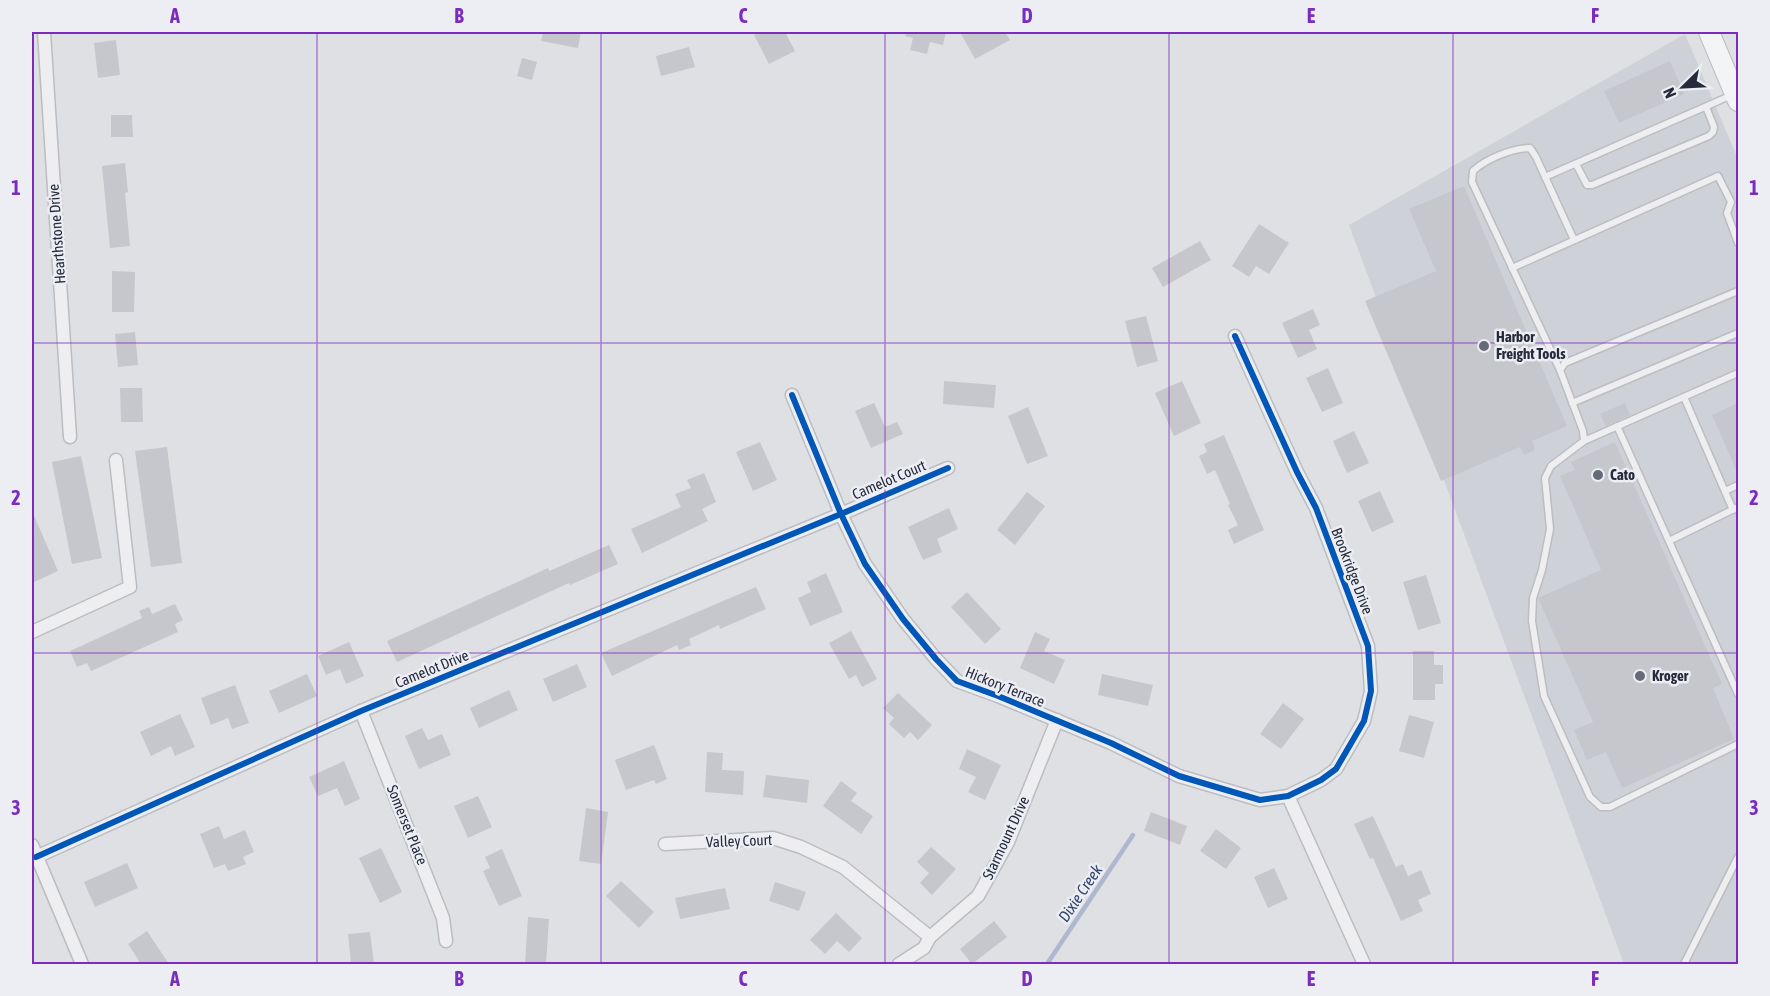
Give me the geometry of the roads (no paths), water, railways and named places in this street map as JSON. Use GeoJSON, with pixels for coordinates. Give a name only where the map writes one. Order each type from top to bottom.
{"type":"FeatureCollection","features":[{"type":"Feature","properties":{"kind":"main road"},"geometry":{"type":"LineString","coordinates":[[1709,32],[1737,97]]}},
{"type":"Feature","properties":{"kind":"street","name":"Hearthstone Drive"},"geometry":{"type":"LineString","coordinates":[[44,32],[70,437]]}},
{"type":"Feature","properties":{"kind":"street","name":"Brookridge Drive"},"geometry":{"type":"LineString","coordinates":[[1235,336],[1297,472],[1316,508],[1368,646],[1371,691],[1364,721],[1351,747],[1336,769],[1321,780],[1288,796]]}},
{"type":"Feature","properties":{"kind":"street","name":"Hickory Terrace"},"geometry":{"type":"LineString","coordinates":[[792,395],[841,514],[865,564],[903,619],[957,681],[1111,743],[1179,776],[1260,800],[1288,796]]}},
{"type":"Feature","properties":{"kind":"street"},"geometry":{"type":"LineString","coordinates":[[32,632],[130,587],[116,460]]}},
{"type":"Feature","properties":{"kind":"street","name":"Camelot Court"},"geometry":{"type":"LineString","coordinates":[[841,514],[948,468]]}},
{"type":"Feature","properties":{"kind":"street","name":"Camelot Drive"},"geometry":{"type":"LineString","coordinates":[[36,857],[361,711],[841,514]]}},
{"type":"Feature","properties":{"kind":"street","name":"Somerset Place"},"geometry":{"type":"LineString","coordinates":[[361,711],[443,918],[446,941]]}},
{"type":"Feature","properties":{"kind":"street","name":"Starmount Drive"},"geometry":{"type":"LineString","coordinates":[[899,964],[924,948],[930,937],[978,896],[1008,842],[1057,720]]}},
{"type":"Feature","properties":{"kind":"street"},"geometry":{"type":"LineString","coordinates":[[1288,796],[1364,964]]}},
{"type":"Feature","properties":{"kind":"street","name":"Valley Court"},"geometry":{"type":"LineString","coordinates":[[665,844],[773,837],[801,847],[843,867],[930,937]]}},
{"type":"Feature","properties":{"kind":"street"},"geometry":{"type":"LineString","coordinates":[[32,845],[82,964]]}},
{"type":"Feature","properties":{"kind":"lane"},"geometry":{"type":"LineString","coordinates":[[1545,177],[1706,106],[1737,97]]}},
{"type":"Feature","properties":{"kind":"lane"},"geometry":{"type":"LineString","coordinates":[[1576,164],[1587,185],[1592,185],[1709,136],[1714,127],[1706,106]]}},
{"type":"Feature","properties":{"kind":"lane"},"geometry":{"type":"LineString","coordinates":[[1574,240],[1530,148],[1520,148],[1480,164],[1473,171],[1472,182],[1560,370],[1583,431],[1584,441]]}},
{"type":"Feature","properties":{"kind":"lane"},"geometry":{"type":"LineString","coordinates":[[1512,268],[1718,176],[1731,202],[1727,213],[1738,243]]}},
{"type":"Feature","properties":{"kind":"lane"},"geometry":{"type":"LineString","coordinates":[[1560,370],[1565,363],[1738,291]]}},
{"type":"Feature","properties":{"kind":"lane"},"geometry":{"type":"LineString","coordinates":[[1572,404],[1738,333]]}},
{"type":"Feature","properties":{"kind":"lane"},"geometry":{"type":"LineString","coordinates":[[1738,373],[1584,441],[1551,466],[1545,478],[1550,529],[1542,570],[1533,598],[1532,621],[1544,696],[1590,797],[1601,807],[1610,807],[1738,744]]}},
{"type":"Feature","properties":{"kind":"lane"},"geometry":{"type":"LineString","coordinates":[[1669,541],[1736,509],[1725,491],[1684,397]]}},
{"type":"Feature","properties":{"kind":"lane"},"geometry":{"type":"LineString","coordinates":[[1617,426],[1738,694]]}},
{"type":"Feature","properties":{"kind":"lane"},"geometry":{"type":"LineString","coordinates":[[1725,491],[1738,485]]}},
{"type":"Feature","properties":{"kind":"lane"},"geometry":{"type":"LineString","coordinates":[[1684,964],[1738,857]]}},
{"type":"Feature","properties":{"kind":"waterway","name":"Dixie Creek"},"geometry":{"type":"LineString","coordinates":[[1047,964],[1133,835]]}},
{"type":"Feature","properties":{"kind":"place","name":"Harbor Freight Tools"},"geometry":{"type":"Point","coordinates":[1484,346]}},
{"type":"Feature","properties":{"kind":"place","name":"Cato"},"geometry":{"type":"Point","coordinates":[1598,475]}},
{"type":"Feature","properties":{"kind":"place","name":"Kroger"},"geometry":{"type":"Point","coordinates":[1640,676]}}]}
